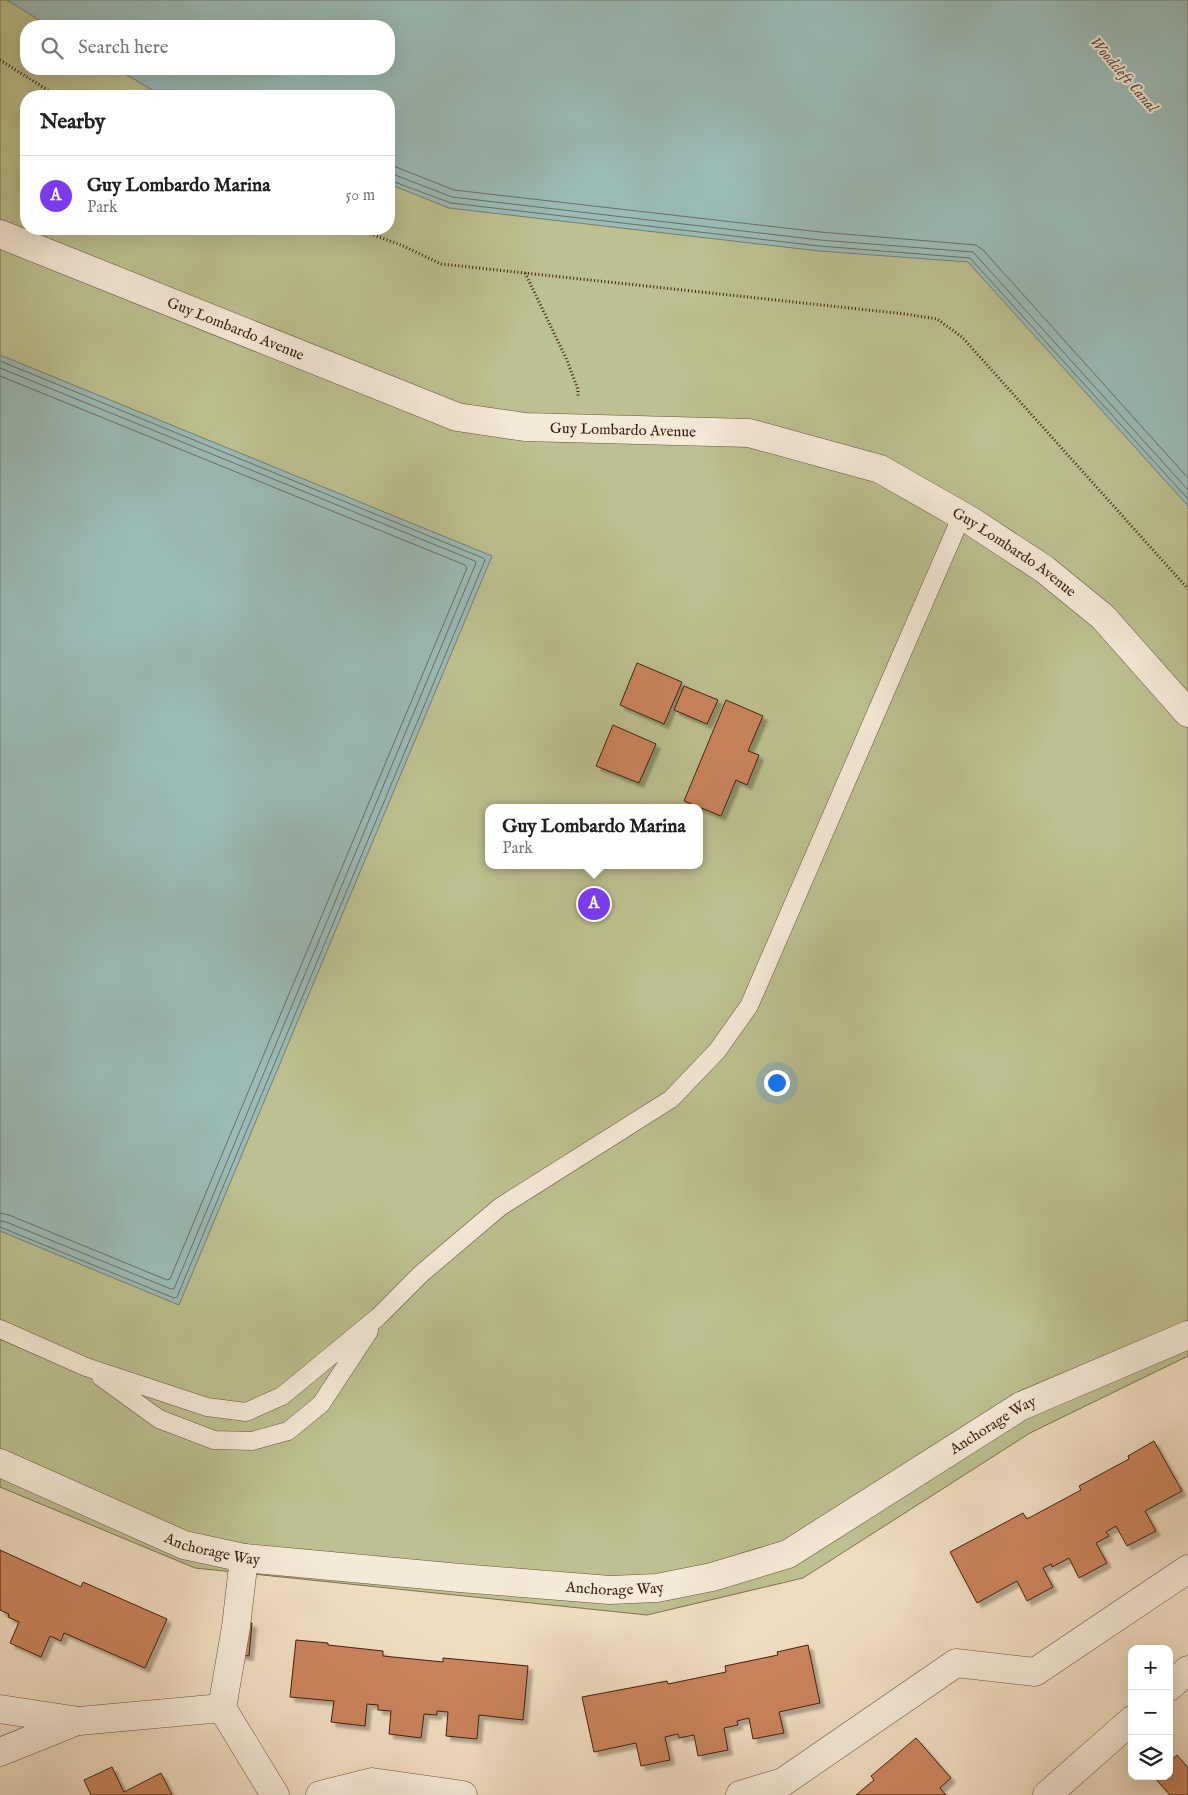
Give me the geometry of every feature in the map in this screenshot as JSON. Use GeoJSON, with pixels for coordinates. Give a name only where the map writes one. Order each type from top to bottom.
{"type":"FeatureCollection","features":[{"type":"Feature","properties":{"kind":"street","name":"Guy Lombardo Avenue"},"geometry":{"type":"LineString","coordinates":[[0,234],[457,417],[526,427],[749,433],[880,470],[962,515],[1044,569],[1103,617],[1188,714]]}},
{"type":"Feature","properties":{"kind":"street","name":"Anchorage Way"},"geometry":{"type":"LineString","coordinates":[[0,1463],[184,1545],[244,1558],[610,1590],[657,1588],[712,1577],[788,1554],[1021,1406],[1188,1335]]}},
{"type":"Feature","properties":{"kind":"street"},"geometry":{"type":"LineString","coordinates":[[244,1558],[236,1627],[222,1708],[275,1795]]}},
{"type":"Feature","properties":{"kind":"street"},"geometry":{"type":"LineString","coordinates":[[740,1795],[783,1782],[956,1663],[1035,1672],[1188,1569]]}},
{"type":"Feature","properties":{"kind":"street"},"geometry":{"type":"LineString","coordinates":[[1173,1683],[1188,1670]]}},
{"type":"Feature","properties":{"kind":"street"},"geometry":{"type":"LineString","coordinates":[[0,1709],[79,1721],[222,1708]]}},
{"type":"Feature","properties":{"kind":"street"},"geometry":{"type":"LineString","coordinates":[[0,1752],[79,1721]]}},
{"type":"Feature","properties":{"kind":"street"},"geometry":{"type":"LineString","coordinates":[[1048,1795],[1128,1724]]}},
{"type":"Feature","properties":{"kind":"street"},"geometry":{"type":"LineString","coordinates":[[320,1795],[372,1782],[463,1795]]}},
{"type":"Feature","properties":{"kind":"lane"},"geometry":{"type":"LineString","coordinates":[[0,1329],[86,1367],[207,1407],[246,1412],[282,1396],[378,1317],[422,1273],[500,1207],[671,1099],[717,1051],[749,1006],[962,515]]}},
{"type":"Feature","properties":{"kind":"lane"},"geometry":{"type":"LineString","coordinates":[[86,1367],[158,1419],[214,1440],[252,1441],[288,1431],[321,1404],[378,1317]]}},
{"type":"Feature","properties":{"kind":"path"},"geometry":{"type":"LineString","coordinates":[[0,60],[20,73]]}},
{"type":"Feature","properties":{"kind":"path"},"geometry":{"type":"LineString","coordinates":[[24,75],[48,90]]}},
{"type":"Feature","properties":{"kind":"path"},"geometry":{"type":"LineString","coordinates":[[373,235],[401,245],[441,264],[937,319],[962,337],[1188,589]]}},
{"type":"Feature","properties":{"kind":"path"},"geometry":{"type":"LineString","coordinates":[[525,273],[578,389],[579,428]]}},
{"type":"Feature","properties":{"kind":"green space"},"geometry":{"type":"Polygon","coordinates":[[[0,0],[103,0],[135,20],[20,20],[20,75],[250,75],[288,90],[20,90],[20,235],[395,235],[395,131],[992,217],[1188,452],[1188,1356],[1030,1433],[803,1578],[647,1615],[195,1568],[0,1487],[0,0]]]}},
{"type":"Feature","properties":{"kind":"water","name":"Woodcleft Canal"},"geometry":{"type":"Polygon","coordinates":[[[7,0],[1188,0],[1188,506],[968,262],[819,251],[449,208],[395,186],[395,90],[152,90],[127,75],[395,75],[395,20],[39,20],[7,0]]]}},
{"type":"Feature","properties":{"kind":"water"},"geometry":{"type":"Polygon","coordinates":[[[0,355],[492,556],[179,1305],[0,1231],[0,355]]]}},
{"type":"Feature","properties":{"kind":"building"},"geometry":{"type":"Polygon","coordinates":[[[637,663],[682,682],[664,724],[620,705],[637,663]]]}},
{"type":"Feature","properties":{"kind":"building"},"geometry":{"type":"Polygon","coordinates":[[[684,686],[718,700],[707,724],[674,710],[684,686]]]}},
{"type":"Feature","properties":{"kind":"building"},"geometry":{"type":"Polygon","coordinates":[[[726,700],[763,716],[748,751],[759,755],[747,785],[736,780],[721,816],[703,809],[703,804],[691,804],[684,801],[726,700]]]}},
{"type":"Feature","properties":{"kind":"building"},"geometry":{"type":"Polygon","coordinates":[[[613,725],[656,744],[639,783],[596,766],[613,725]]]}},
{"type":"Feature","properties":{"kind":"building"},"geometry":{"type":"Polygon","coordinates":[[[1154,1441],[1182,1491],[1145,1511],[1156,1531],[1127,1546],[1116,1526],[1106,1532],[1109,1536],[1096,1543],[1107,1563],[1079,1578],[1069,1558],[1052,1567],[1051,1564],[1043,1568],[1053,1587],[1027,1601],[1017,1581],[977,1603],[950,1552],[1023,1513],[1027,1519],[1081,1490],[1079,1486],[1129,1459],[1128,1456],[1154,1441]]]}},
{"type":"Feature","properties":{"kind":"building"},"geometry":{"type":"Polygon","coordinates":[[[0,1550],[81,1587],[83,1582],[167,1619],[145,1668],[64,1633],[61,1641],[50,1636],[41,1657],[10,1643],[19,1622],[8,1617],[9,1614],[0,1610],[0,1550]]]}},
{"type":"Feature","properties":{"kind":"building"},"geometry":{"type":"Polygon","coordinates":[[[243,1622],[252,1623],[249,1656],[240,1655],[243,1622]]]}},
{"type":"Feature","properties":{"kind":"building"},"geometry":{"type":"Polygon","coordinates":[[[296,1640],[383,1651],[383,1656],[443,1662],[443,1658],[528,1666],[523,1720],[479,1715],[477,1739],[446,1736],[448,1712],[437,1711],[437,1715],[424,1714],[421,1738],[389,1734],[391,1711],[378,1710],[378,1705],[367,1704],[365,1726],[331,1722],[334,1701],[290,1697],[296,1640]]]}},
{"type":"Feature","properties":{"kind":"building"},"geometry":{"type":"Polygon","coordinates":[[[808,1645],[820,1703],[779,1712],[784,1733],[753,1739],[749,1718],[737,1721],[738,1725],[724,1728],[728,1750],[698,1756],[694,1735],[679,1738],[678,1734],[665,1737],[670,1760],[641,1766],[636,1743],[594,1752],[582,1697],[667,1681],[668,1684],[726,1672],[725,1666],[778,1655],[777,1652],[808,1645]]]}},
{"type":"Feature","properties":{"kind":"building"},"geometry":{"type":"Polygon","coordinates":[[[916,1738],[951,1778],[940,1788],[946,1795],[856,1795],[874,1780],[871,1776],[916,1738]]]}},
{"type":"Feature","properties":{"kind":"building"},"geometry":{"type":"Polygon","coordinates":[[[1177,1755],[1188,1768],[1188,1795],[1170,1795],[1157,1780],[1173,1780],[1173,1758],[1177,1755]]]}},
{"type":"Feature","properties":{"kind":"building"},"geometry":{"type":"Polygon","coordinates":[[[112,1767],[124,1792],[161,1773],[172,1795],[91,1795],[84,1780],[112,1767]]]}},
{"type":"Feature","properties":{"kind":"place","name":"Guy Lombardo Marina"},"geometry":{"type":"Point","coordinates":[594,904]}}]}
